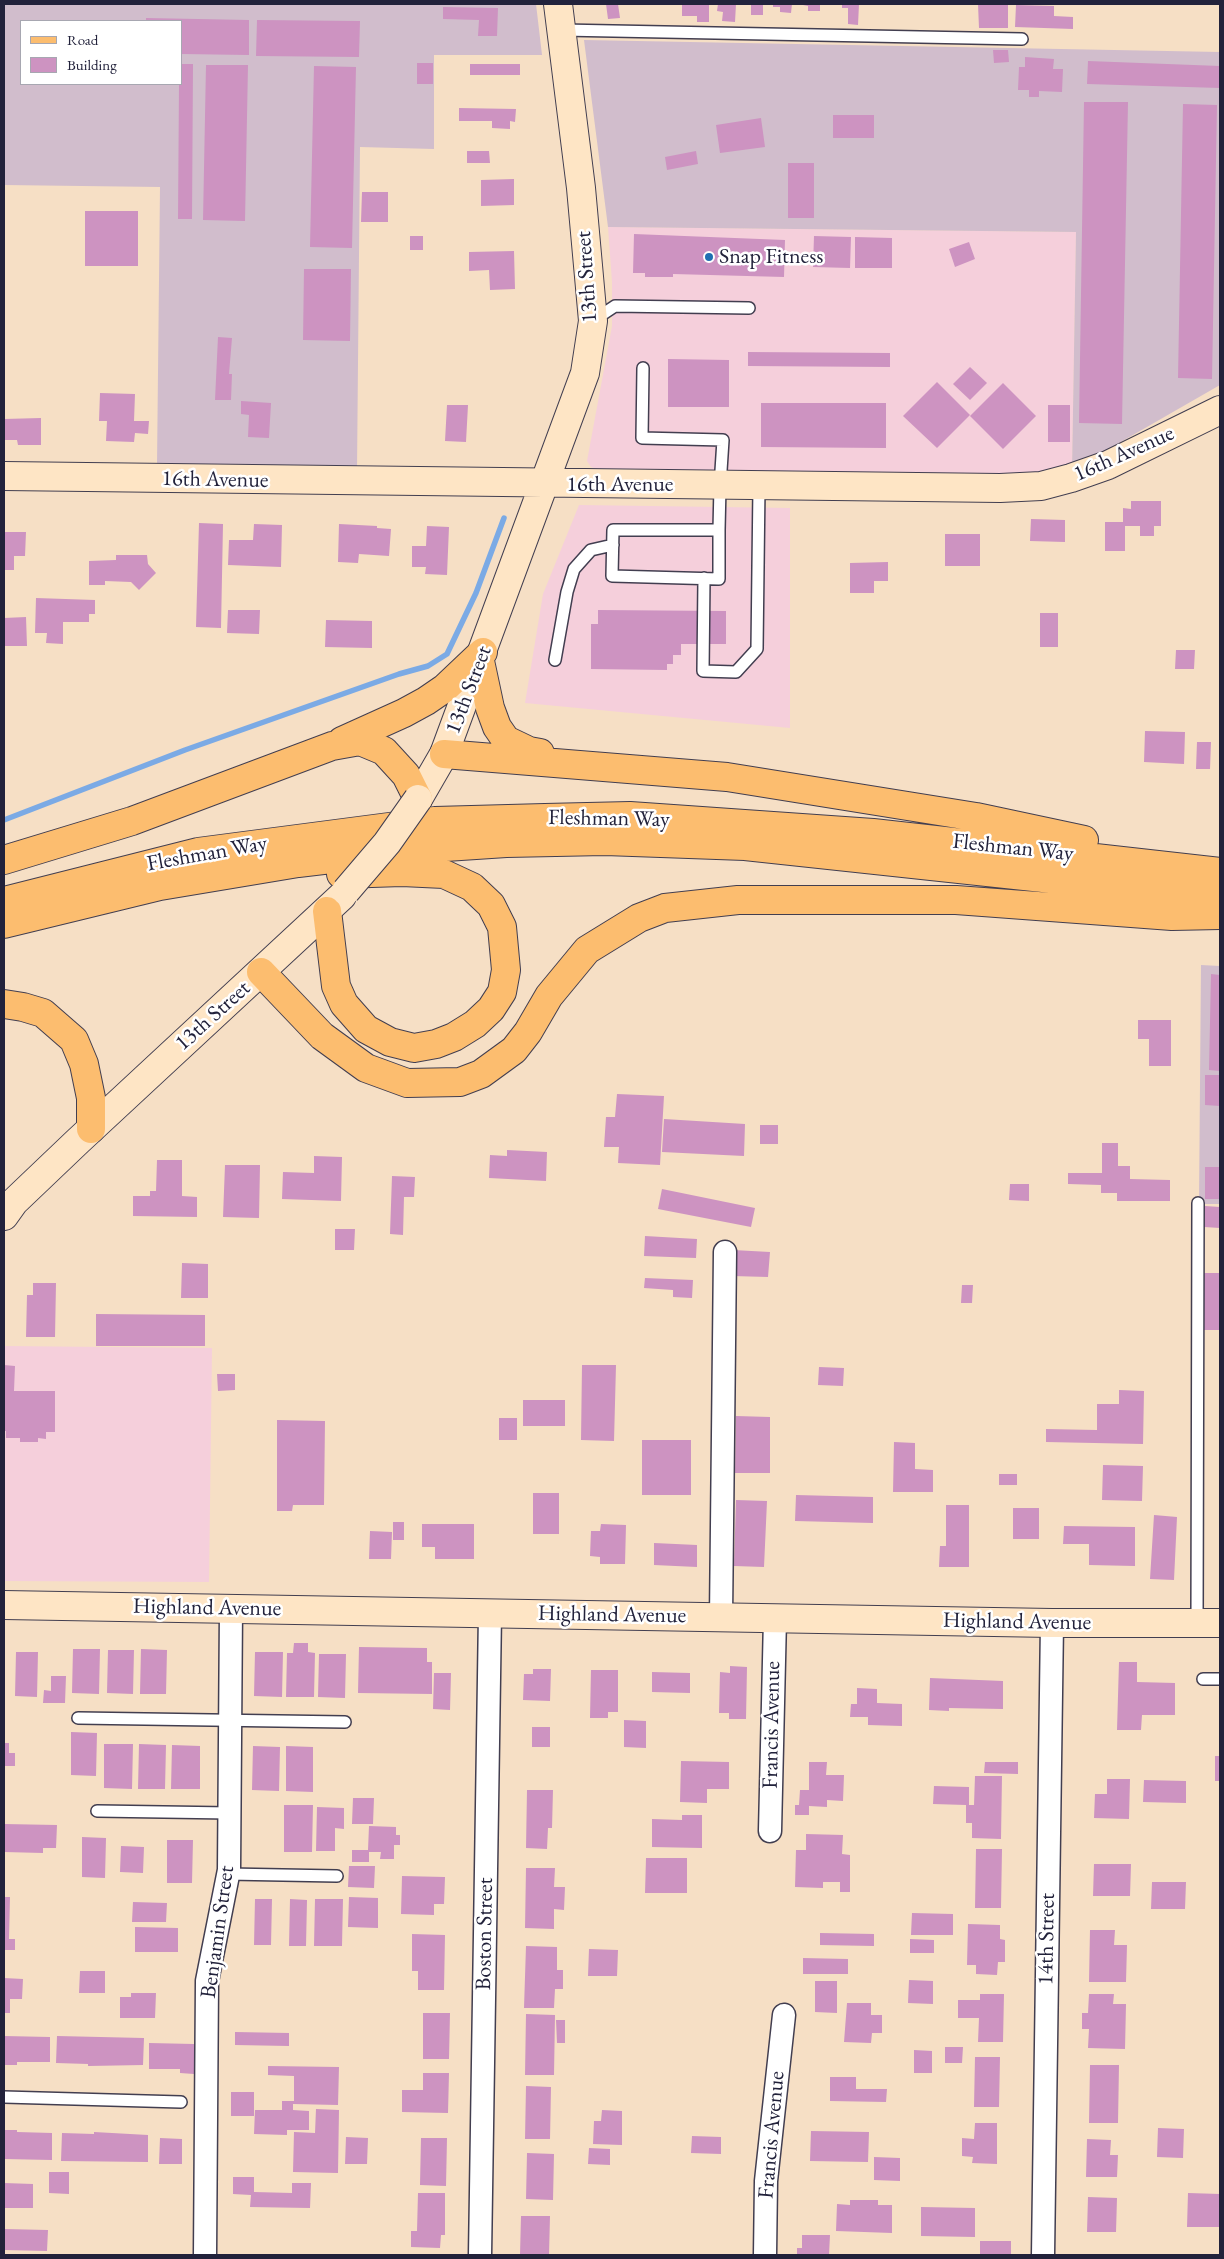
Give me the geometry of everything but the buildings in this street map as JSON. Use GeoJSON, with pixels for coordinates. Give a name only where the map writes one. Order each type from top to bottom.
{"type":"FeatureCollection","features":[{"type":"Feature","properties":{"kind":"main road","name":"13th Street"},"geometry":{"type":"LineString","coordinates":[[4,1216],[14,1202],[346,891],[388,843],[418,799],[444,754],[482,656],[585,373],[593,321],[560,17]]}},
{"type":"Feature","properties":{"kind":"main road","name":"16th Avenue"},"geometry":{"type":"LineString","coordinates":[[4,476],[720,486],[1000,488],[1041,486],[1108,465],[1220,410]]}},
{"type":"Feature","properties":{"kind":"main road"},"geometry":{"type":"LineString","coordinates":[[4,860],[132,821],[332,746],[426,701],[482,656]]}},
{"type":"Feature","properties":{"kind":"main road"},"geometry":{"type":"LineString","coordinates":[[482,656],[490,708],[497,727],[506,740],[529,751],[612,768]]}},
{"type":"Feature","properties":{"kind":"main road"},"geometry":{"type":"LineString","coordinates":[[332,746],[360,740],[384,751],[406,775],[418,799]]}},
{"type":"Feature","properties":{"kind":"main road"},"geometry":{"type":"LineString","coordinates":[[444,754],[727,777],[976,817],[1220,870]]}},
{"type":"Feature","properties":{"kind":"main road","name":"Fleshman Way"},"geometry":{"type":"LineString","coordinates":[[4,901],[198,852],[435,821],[545,818],[630,816],[873,833],[1220,870]]}},
{"type":"Feature","properties":{"kind":"main road","name":"Fleshman Way"},"geometry":{"type":"LineString","coordinates":[[4,924],[160,886],[298,862],[415,849],[605,841],[745,846],[1220,897]]}},
{"type":"Feature","properties":{"kind":"main road"},"geometry":{"type":"LineString","coordinates":[[160,886],[320,874],[402,872],[444,874],[472,887],[491,905],[502,927],[506,970],[502,992],[490,1009],[475,1024],[454,1037],[436,1044],[414,1048],[390,1042],[366,1029],[344,1004],[336,986],[327,910]]}},
{"type":"Feature","properties":{"kind":"main road"},"geometry":{"type":"LineString","coordinates":[[261,972],[322,1036],[366,1068],[407,1084],[460,1082],[481,1074],[514,1050],[528,1032],[549,996],[587,950],[639,918],[665,908],[738,900],[956,900],[1172,916],[1220,915]]}},
{"type":"Feature","properties":{"kind":"main road"},"geometry":{"type":"LineString","coordinates":[[4,1004],[23,1006],[43,1013],[74,1040],[84,1064],[91,1098],[91,1129]]}},
{"type":"Feature","properties":{"kind":"main road","name":"Highland Avenue"},"geometry":{"type":"LineString","coordinates":[[4,1605],[1052,1623],[1208,1623]]}},
{"type":"Feature","properties":{"kind":"street"},"geometry":{"type":"LineString","coordinates":[[722,1617],[726,1252]]}},
{"type":"Feature","properties":{"kind":"street","name":"Benjamin Street"},"geometry":{"type":"LineString","coordinates":[[205,2255],[208,1981],[228,1874],[231,1609]]}},
{"type":"Feature","properties":{"kind":"street","name":"Boston Street"},"geometry":{"type":"LineString","coordinates":[[480,2255],[490,1613]]}},
{"type":"Feature","properties":{"kind":"street","name":"Francis Avenue"},"geometry":{"type":"LineString","coordinates":[[770,1831],[775,1618]]}},
{"type":"Feature","properties":{"kind":"street","name":"14th Street"},"geometry":{"type":"LineString","coordinates":[[1043,2255],[1052,1623]]}},
{"type":"Feature","properties":{"kind":"street","name":"Francis Avenue"},"geometry":{"type":"LineString","coordinates":[[764,2255],[766,2180],[784,2015]]}},
{"type":"Feature","properties":{"kind":"lane"},"geometry":{"type":"LineString","coordinates":[[560,17],[1022,39]]}},
{"type":"Feature","properties":{"kind":"lane"},"geometry":{"type":"LineString","coordinates":[[593,321],[615,306],[749,308]]}},
{"type":"Feature","properties":{"kind":"lane"},"geometry":{"type":"LineString","coordinates":[[643,368],[642,438],[723,440],[718,579],[612,576],[613,530],[719,530]]}},
{"type":"Feature","properties":{"kind":"lane"},"geometry":{"type":"LineString","coordinates":[[704,578],[702,671],[736,672],[757,649],[759,486]]}},
{"type":"Feature","properties":{"kind":"lane"},"geometry":{"type":"LineString","coordinates":[[555,660],[567,592],[574,569],[591,550],[613,545]]}},
{"type":"Feature","properties":{"kind":"lane"},"geometry":{"type":"LineString","coordinates":[[1198,1203],[1208,1623]]}},
{"type":"Feature","properties":{"kind":"lane"},"geometry":{"type":"LineString","coordinates":[[1203,1679],[1220,1679]]}},
{"type":"Feature","properties":{"kind":"lane"},"geometry":{"type":"LineString","coordinates":[[78,1718],[345,1722]]}},
{"type":"Feature","properties":{"kind":"lane"},"geometry":{"type":"LineString","coordinates":[[97,1811],[230,1813]]}},
{"type":"Feature","properties":{"kind":"lane"},"geometry":{"type":"LineString","coordinates":[[228,1874],[337,1876]]}},
{"type":"Feature","properties":{"kind":"lane"},"geometry":{"type":"LineString","coordinates":[[4,2097],[181,2102]]}},
{"type":"Feature","properties":{"kind":"shaded area"},"geometry":{"type":"Polygon","coordinates":[[[4,4],[536,4],[542,55],[434,55],[434,149],[360,147],[357,470],[157,465],[160,187],[4,185],[4,4]]]}},
{"type":"Feature","properties":{"kind":"shaded area"},"geometry":{"type":"Polygon","coordinates":[[[584,40],[1220,52],[1220,385],[1072,470],[1076,232],[608,227],[584,40]]]}},
{"type":"Feature","properties":{"kind":"shaded area"},"geometry":{"type":"Polygon","coordinates":[[[608,227],[1076,232],[1072,470],[1011,476],[607,473],[591,467],[587,461],[612,326],[612,282],[608,227]]]}},
{"type":"Feature","properties":{"kind":"shaded area"},"geometry":{"type":"Polygon","coordinates":[[[579,505],[790,508],[790,728],[525,703],[543,594],[579,505]]]}},
{"type":"Feature","properties":{"kind":"shaded area"},"geometry":{"type":"Polygon","coordinates":[[[1201,965],[1220,966],[1220,1204],[1199,1204],[1201,965]]]}},
{"type":"Feature","properties":{"kind":"shaded area"},"geometry":{"type":"Polygon","coordinates":[[[4,1346],[212,1348],[209,1582],[4,1581],[4,1346]]]}},
{"type":"Feature","properties":{"kind":"waterway"},"geometry":{"type":"LineString","coordinates":[[4,820],[185,750],[399,674],[428,666],[447,654],[476,593],[504,518]]}},
{"type":"Feature","properties":{"kind":"place","name":"Snap Fitness"},"geometry":{"type":"Point","coordinates":[709,257]}}]}
